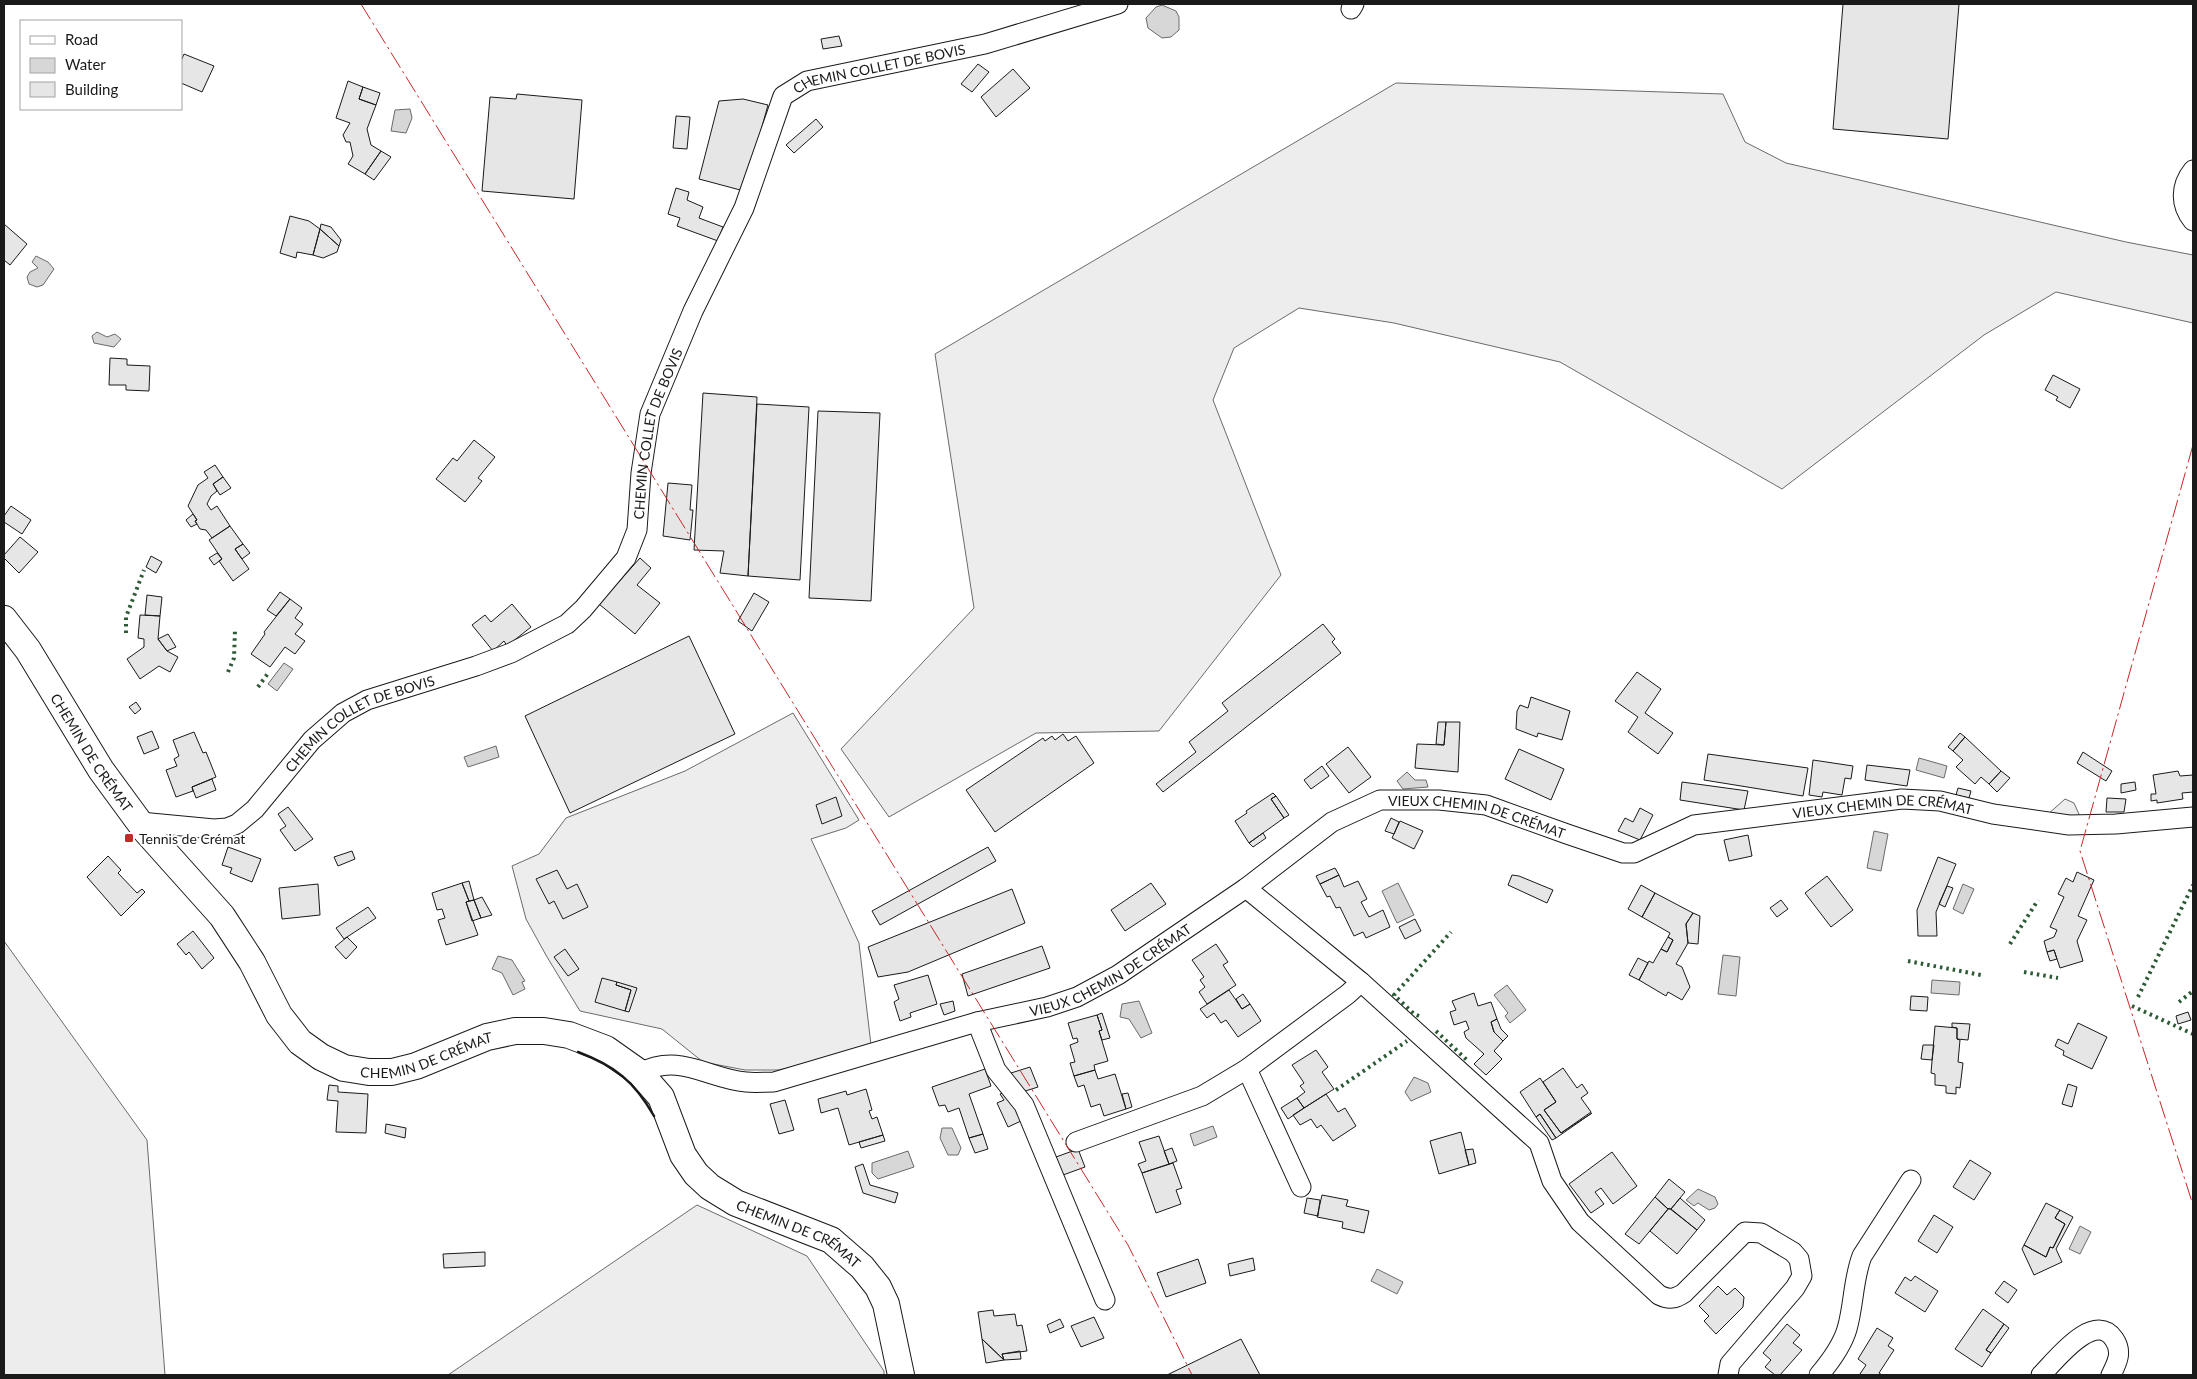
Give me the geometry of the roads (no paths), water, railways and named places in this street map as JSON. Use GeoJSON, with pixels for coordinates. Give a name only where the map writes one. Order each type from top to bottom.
{"type":"FeatureCollection","features":[{"type":"Feature","properties":{"kind":"street","name":"CHEMIN COLLET DE BOVIS"},"geometry":{"type":"LineString","coordinates":[[140,822],[214,829],[227,828],[237,824],[254,809],[312,740],[343,712],[367,700],[469,668],[511,652],[567,624],[589,603],[626,558],[636,530],[641,473],[650,414],[692,311],[744,208],[783,96],[807,80],[985,44],[1118,4]]}},
{"type":"Feature","properties":{"kind":"street"},"geometry":{"type":"LineString","coordinates":[[2193,170],[2186,180],[2183,196],[2186,212],[2193,222]]}},
{"type":"Feature","properties":{"kind":"street","name":"CHEMIN DE CRÉMAT"},"geometry":{"type":"LineString","coordinates":[[4,618],[28,650],[101,770],[140,822],[222,916],[252,962],[279,1015],[300,1042],[336,1065],[369,1072],[392,1072],[416,1066],[487,1037],[515,1031],[544,1031],[568,1035],[606,1049],[640,1072],[661,1097],[683,1155],[696,1174],[710,1187],[736,1203],[830,1240],[862,1267],[878,1287],[886,1304],[901,1375]]}},
{"type":"Feature","properties":{"kind":"street","name":"VIEUX CHEMIN DE CRÉMAT"},"geometry":{"type":"LineString","coordinates":[[640,1072],[650,1067],[685,1066],[745,1082],[774,1082],[977,1022],[1047,1007],[1078,997],[1118,975],[1246,888],[1332,822],[1380,800],[1439,800],[1486,805],[1576,837],[1623,852],[1634,853],[1694,825],[1902,799],[1940,801],[1993,814],[2069,825],[2116,824],[2193,817]]}},
{"type":"Feature","properties":{"kind":"street"},"geometry":{"type":"LineString","coordinates":[[1246,888],[1361,982],[1538,1142],[1552,1181],[1580,1222],[1659,1295],[1667,1299],[1677,1298],[1684,1293],[1746,1232],[1761,1233],[1793,1252],[1799,1259],[1802,1276],[1795,1288],[1730,1364],[1728,1375]]}},
{"type":"Feature","properties":{"kind":"street"},"geometry":{"type":"LineString","coordinates":[[1076,1142],[1202,1096],[1247,1069],[1348,994],[1361,982]]}},
{"type":"Feature","properties":{"kind":"street"},"geometry":{"type":"LineString","coordinates":[[977,1022],[996,1070],[1024,1105],[1105,1300]]}},
{"type":"Feature","properties":{"kind":"street"},"geometry":{"type":"LineString","coordinates":[[1247,1069],[1301,1187]]}},
{"type":"Feature","properties":{"kind":"street"},"geometry":{"type":"LineString","coordinates":[[1819,1375],[1838,1349],[1847,1329],[1857,1268],[1862,1256],[1911,1180]]}},
{"type":"Feature","properties":{"kind":"street"},"geometry":{"type":"LineString","coordinates":[[2041,1375],[2080,1337],[2096,1328],[2103,1329],[2111,1335],[2117,1344],[2118,1363],[2110,1375]]}},
{"type":"Feature","properties":{"kind":"water"},"geometry":{"type":"Polygon","coordinates":[[[1162,5],[1176,11],[1179,17],[1179,30],[1171,37],[1162,38],[1148,28],[1146,18],[1156,7],[1162,5]]]}},
{"type":"Feature","properties":{"kind":"water"},"geometry":{"type":"Polygon","coordinates":[[[410,109],[412,118],[406,133],[391,131],[395,110],[410,109]]]}},
{"type":"Feature","properties":{"kind":"water"},"geometry":{"type":"Polygon","coordinates":[[[36,256],[48,262],[54,269],[43,285],[37,287],[29,284],[27,277],[30,272],[38,268],[32,262],[36,256]]]}},
{"type":"Feature","properties":{"kind":"water"},"geometry":{"type":"Polygon","coordinates":[[[97,332],[107,337],[115,334],[121,339],[114,347],[94,343],[92,336],[97,332]]]}},
{"type":"Feature","properties":{"kind":"water"},"geometry":{"type":"Polygon","coordinates":[[[284,663],[293,669],[277,691],[268,684],[284,663]]]}},
{"type":"Feature","properties":{"kind":"water"},"geometry":{"type":"Polygon","coordinates":[[[496,746],[499,757],[468,767],[464,757],[496,746]]]}},
{"type":"Feature","properties":{"kind":"water"},"geometry":{"type":"Polygon","coordinates":[[[1919,758],[1947,766],[1944,778],[1916,770],[1919,758]]]}},
{"type":"Feature","properties":{"kind":"water"},"geometry":{"type":"Polygon","coordinates":[[[1407,772],[1415,780],[1426,780],[1428,787],[1403,789],[1397,781],[1407,772]]]}},
{"type":"Feature","properties":{"kind":"water"},"geometry":{"type":"Polygon","coordinates":[[[1874,831],[1888,834],[1881,871],[1867,868],[1874,831]]]}},
{"type":"Feature","properties":{"kind":"water"},"geometry":{"type":"Polygon","coordinates":[[[1398,883],[1414,915],[1397,923],[1382,891],[1398,883]]]}},
{"type":"Feature","properties":{"kind":"water"},"geometry":{"type":"Polygon","coordinates":[[[1963,884],[1974,889],[1963,914],[1953,909],[1963,884]]]}},
{"type":"Feature","properties":{"kind":"water"},"geometry":{"type":"Polygon","coordinates":[[[1723,955],[1740,957],[1736,996],[1718,994],[1723,955]]]}},
{"type":"Feature","properties":{"kind":"water"},"geometry":{"type":"Polygon","coordinates":[[[498,956],[512,960],[525,981],[522,982],[525,989],[513,995],[502,973],[492,969],[498,956]]]}},
{"type":"Feature","properties":{"kind":"water"},"geometry":{"type":"Polygon","coordinates":[[[1932,980],[1960,982],[1959,995],[1931,993],[1932,980]]]}},
{"type":"Feature","properties":{"kind":"water"},"geometry":{"type":"Polygon","coordinates":[[[1507,985],[1526,1010],[1510,1023],[1505,1016],[1508,1013],[1494,995],[1507,985]]]}},
{"type":"Feature","properties":{"kind":"water"},"geometry":{"type":"Polygon","coordinates":[[[1139,1001],[1152,1033],[1141,1038],[1129,1019],[1120,1017],[1122,1004],[1139,1001]]]}},
{"type":"Feature","properties":{"kind":"water"},"geometry":{"type":"Polygon","coordinates":[[[1414,1077],[1428,1083],[1431,1092],[1411,1101],[1405,1092],[1414,1077]]]}},
{"type":"Feature","properties":{"kind":"water"},"geometry":{"type":"Polygon","coordinates":[[[1213,1126],[1217,1137],[1194,1146],[1190,1134],[1213,1126]]]}},
{"type":"Feature","properties":{"kind":"water"},"geometry":{"type":"Polygon","coordinates":[[[942,1128],[952,1128],[961,1148],[958,1155],[948,1155],[940,1138],[942,1128]]]}},
{"type":"Feature","properties":{"kind":"water"},"geometry":{"type":"Polygon","coordinates":[[[908,1151],[914,1167],[878,1179],[872,1173],[872,1163],[908,1151]]]}},
{"type":"Feature","properties":{"kind":"water"},"geometry":{"type":"Polygon","coordinates":[[[1698,1189],[1715,1197],[1718,1204],[1715,1208],[1709,1210],[1698,1203],[1694,1206],[1686,1200],[1698,1189]]]}},
{"type":"Feature","properties":{"kind":"water"},"geometry":{"type":"Polygon","coordinates":[[[2080,1226],[2091,1232],[2080,1254],[2069,1249],[2080,1226]]]}},
{"type":"Feature","properties":{"kind":"water"},"geometry":{"type":"Polygon","coordinates":[[[1377,1269],[1403,1282],[1397,1294],[1371,1281],[1377,1269]]]}},
{"type":"Feature","properties":{"kind":"place","name":"Tennis de Crémat"},"geometry":{"type":"Point","coordinates":[129,838]}}]}
